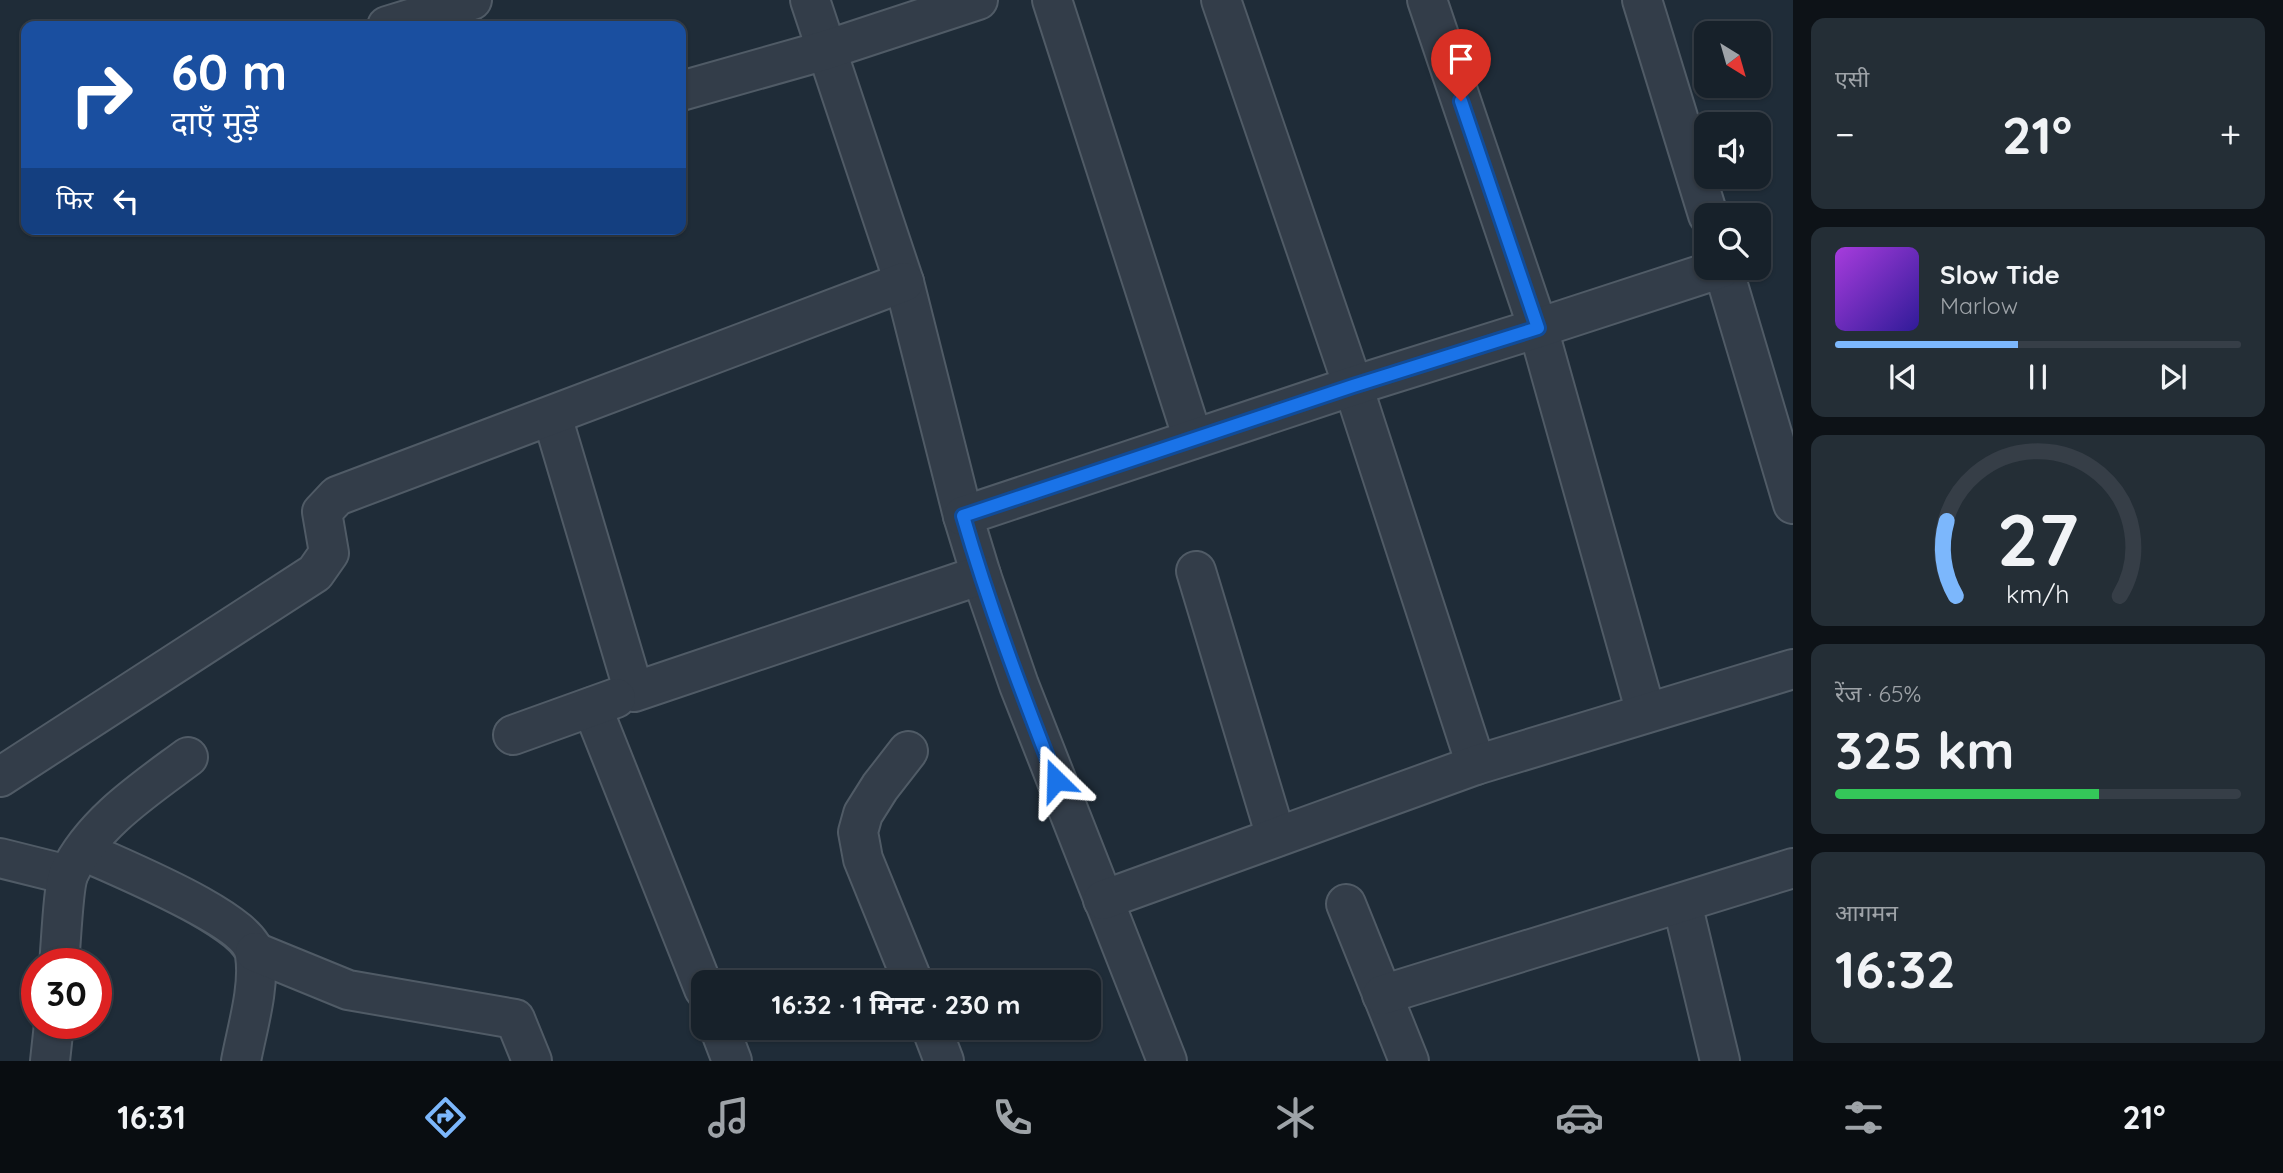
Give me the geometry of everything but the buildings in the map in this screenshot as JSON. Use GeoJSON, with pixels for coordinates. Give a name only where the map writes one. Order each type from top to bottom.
{"type":"FeatureCollection","features":[{"type":"Feature","properties":{"kind":"street"},"geometry":{"type":"LineString","coordinates":[[403,21],[472,0]]}},
{"type":"Feature","properties":{"kind":"street"},"geometry":{"type":"LineString","coordinates":[[810,0],[904,282],[963,516],[981,575],[1019,685],[1167,1061]]}},
{"type":"Feature","properties":{"kind":"street"},"geometry":{"type":"LineString","coordinates":[[686,90],[826,50],[978,0]]}},
{"type":"Feature","properties":{"kind":"street"},"geometry":{"type":"LineString","coordinates":[[1052,0],[1193,439]]}},
{"type":"Feature","properties":{"kind":"street"},"geometry":{"type":"LineString","coordinates":[[1221,0],[1353,386],[1476,765]]}},
{"type":"Feature","properties":{"kind":"street"},"geometry":{"type":"LineString","coordinates":[[1427,0],[1538,328],[1646,713]]}},
{"type":"Feature","properties":{"kind":"street"},"geometry":{"type":"LineString","coordinates":[[1642,0],[1703,203]]}},
{"type":"Feature","properties":{"kind":"street"},"geometry":{"type":"LineString","coordinates":[[963,516],[1353,386],[1694,277]]}},
{"type":"Feature","properties":{"kind":"street"},"geometry":{"type":"LineString","coordinates":[[1727,280],[1793,504]]}},
{"type":"Feature","properties":{"kind":"street"},"geometry":{"type":"LineString","coordinates":[[0,776],[315,573],[329,553],[322,512],[337,496],[904,282]]}},
{"type":"Feature","properties":{"kind":"street"},"geometry":{"type":"LineString","coordinates":[[552,416],[634,692]]}},
{"type":"Feature","properties":{"kind":"street"},"geometry":{"type":"LineString","coordinates":[[1196,571],[1276,837]]}},
{"type":"Feature","properties":{"kind":"street"},"geometry":{"type":"LineString","coordinates":[[513,735],[981,575]]}},
{"type":"Feature","properties":{"kind":"street"},"geometry":{"type":"LineString","coordinates":[[1103,900],[1476,765],[1793,669]]}},
{"type":"Feature","properties":{"kind":"street"},"geometry":{"type":"LineString","coordinates":[[592,707],[696,970]]}},
{"type":"Feature","properties":{"kind":"street"},"geometry":{"type":"LineString","coordinates":[[908,751],[863,814],[858,832],[863,859],[908,970]]}},
{"type":"Feature","properties":{"kind":"street"},"geometry":{"type":"LineString","coordinates":[[63,948],[76,863],[110,819],[188,757]]}},
{"type":"Feature","properties":{"kind":"street"},"geometry":{"type":"LineString","coordinates":[[0,858],[76,863],[206,908],[238,931],[255,952],[348,990],[515,1018],[532,1061]]}},
{"type":"Feature","properties":{"kind":"street"},"geometry":{"type":"LineString","coordinates":[[1382,995],[1793,868]]}},
{"type":"Feature","properties":{"kind":"street"},"geometry":{"type":"LineString","coordinates":[[1682,903],[1720,1061]]}},
{"type":"Feature","properties":{"kind":"street"},"geometry":{"type":"LineString","coordinates":[[1346,904],[1409,1061]]}},
{"type":"Feature","properties":{"kind":"street"},"geometry":{"type":"LineString","coordinates":[[241,1061],[256,978],[255,952]]}},
{"type":"Feature","properties":{"kind":"street"},"geometry":{"type":"LineString","coordinates":[[50,1061],[52,1039]]}},
{"type":"Feature","properties":{"kind":"street"},"geometry":{"type":"LineString","coordinates":[[724,1040],[732,1061]]}},
{"type":"Feature","properties":{"kind":"street"},"geometry":{"type":"LineString","coordinates":[[936,1040],[944,1061]]}},
{"type":"Feature","properties":{"kind":"route"},"geometry":{"type":"LineString","coordinates":[[1056,780],[1019,685],[963,516],[1353,386],[1538,328],[1461,101]]}}]}
